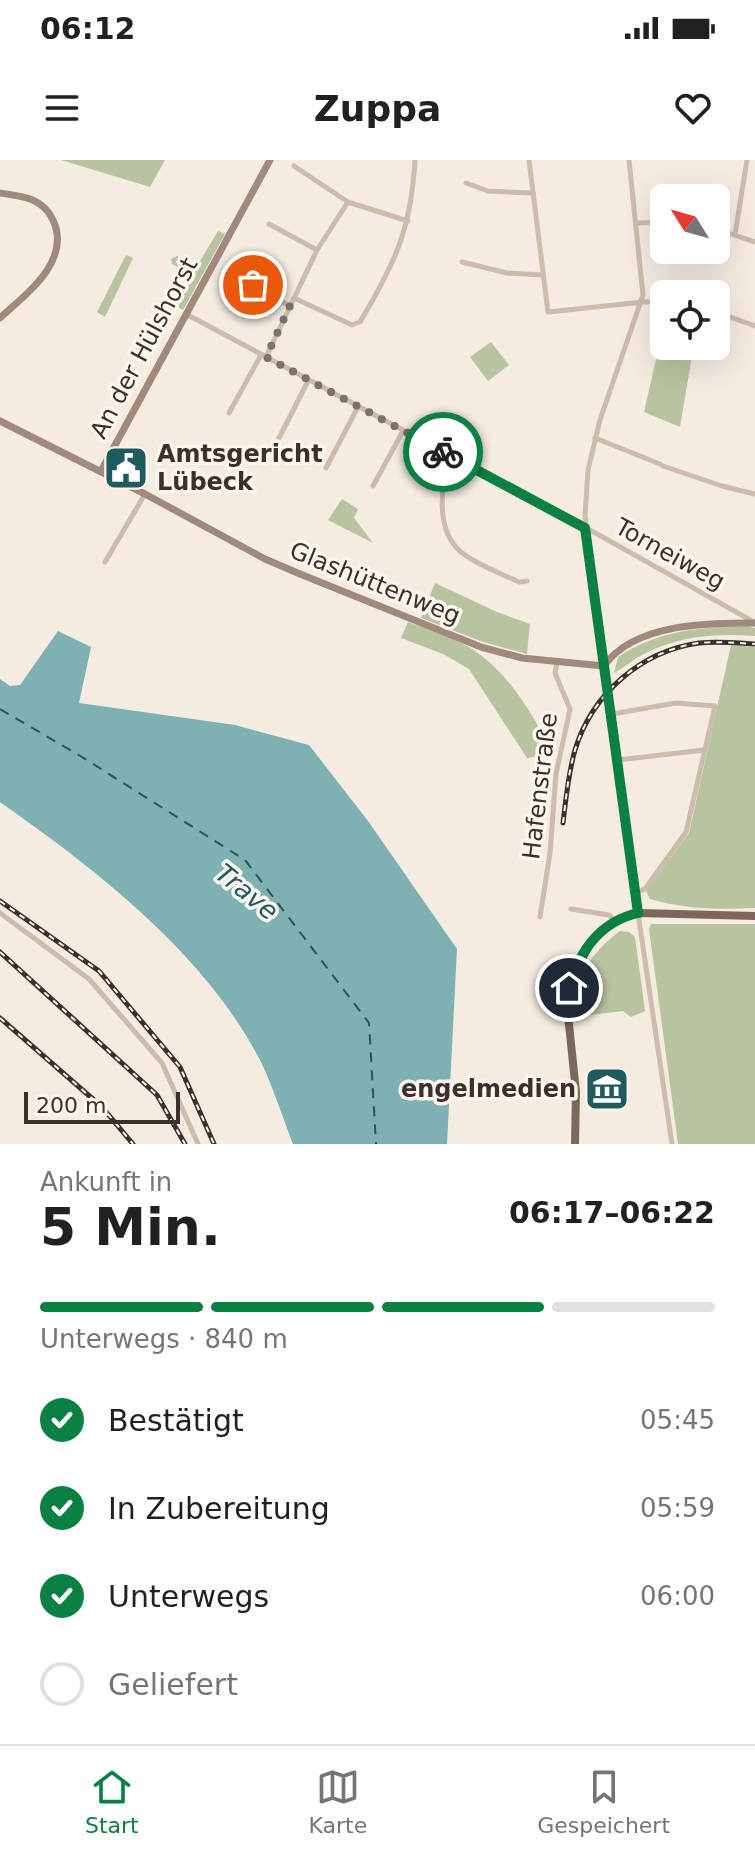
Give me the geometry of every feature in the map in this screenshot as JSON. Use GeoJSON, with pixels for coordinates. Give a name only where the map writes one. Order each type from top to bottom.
{"type":"FeatureCollection","features":[{"type":"Feature","properties":{"kind":"main road"},"geometry":{"type":"LineString","coordinates":[[575,1144],[576,1092],[568,1019],[569,988],[584,950],[615,921],[638,913],[755,916]]}},
{"type":"Feature","properties":{"kind":"street","name":"An der Hülshorst"},"geometry":{"type":"LineString","coordinates":[[101,471],[270,160]]}},
{"type":"Feature","properties":{"kind":"street"},"geometry":{"type":"LineString","coordinates":[[294,298],[352,325],[360,322],[395,260],[408,221],[415,160]]}},
{"type":"Feature","properties":{"kind":"street"},"geometry":{"type":"LineString","coordinates":[[529,160],[548,312],[650,302]]}},
{"type":"Feature","properties":{"kind":"street"},"geometry":{"type":"LineString","coordinates":[[629,160],[642,267],[643,302],[595,438],[587,477],[585,528],[672,1144]]}},
{"type":"Feature","properties":{"kind":"street"},"geometry":{"type":"LineString","coordinates":[[735,234],[747,160]]}},
{"type":"Feature","properties":{"kind":"street"},"geometry":{"type":"LineString","coordinates":[[294,166],[348,202],[408,221]]}},
{"type":"Feature","properties":{"kind":"street"},"geometry":{"type":"LineString","coordinates":[[466,183],[488,191],[532,193]]}},
{"type":"Feature","properties":{"kind":"street"},"geometry":{"type":"LineString","coordinates":[[0,193],[33,199],[46,207],[57,230],[58,243],[44,275],[0,318]]}},
{"type":"Feature","properties":{"kind":"street"},"geometry":{"type":"LineString","coordinates":[[229,413],[264,356],[317,250],[348,202]]}},
{"type":"Feature","properties":{"kind":"street"},"geometry":{"type":"LineString","coordinates":[[636,223],[650,222]]}},
{"type":"Feature","properties":{"kind":"street"},"geometry":{"type":"LineString","coordinates":[[269,224],[317,250]]}},
{"type":"Feature","properties":{"kind":"street"},"geometry":{"type":"LineString","coordinates":[[730,233],[755,242]]}},
{"type":"Feature","properties":{"kind":"street"},"geometry":{"type":"LineString","coordinates":[[462,262],[507,273],[542,275]]}},
{"type":"Feature","properties":{"kind":"street"},"geometry":{"type":"LineString","coordinates":[[234,275],[290,306]]}},
{"type":"Feature","properties":{"kind":"street","name":"Torneiweg"},"geometry":{"type":"LineString","coordinates":[[186,314],[755,622]]}},
{"type":"Feature","properties":{"kind":"street"},"geometry":{"type":"LineString","coordinates":[[730,317],[755,326]]}},
{"type":"Feature","properties":{"kind":"street"},"geometry":{"type":"LineString","coordinates":[[279,438],[308,381]]}},
{"type":"Feature","properties":{"kind":"street"},"geometry":{"type":"LineString","coordinates":[[326,468],[358,407]]}},
{"type":"Feature","properties":{"kind":"street","name":"Glashüttenweg"},"geometry":{"type":"LineString","coordinates":[[0,421],[284,568],[481,647],[522,658],[604,666]]}},
{"type":"Feature","properties":{"kind":"street"},"geometry":{"type":"LineString","coordinates":[[373,486],[403,431]]}},
{"type":"Feature","properties":{"kind":"street"},"geometry":{"type":"LineString","coordinates":[[595,438],[662,465],[755,494]]}},
{"type":"Feature","properties":{"kind":"street"},"geometry":{"type":"LineString","coordinates":[[449,455],[443,480],[442,507],[452,541],[469,557],[519,582],[527,581]]}},
{"type":"Feature","properties":{"kind":"street"},"geometry":{"type":"LineString","coordinates":[[105,562],[145,494]]}},
{"type":"Feature","properties":{"kind":"street"},"geometry":{"type":"LineString","coordinates":[[604,666],[612,655],[662,631],[709,623],[755,622]]}},
{"type":"Feature","properties":{"kind":"street","name":"Hafenstraße"},"geometry":{"type":"LineString","coordinates":[[540,917],[551,841],[556,774],[570,709],[555,673],[557,662]]}},
{"type":"Feature","properties":{"kind":"street"},"geometry":{"type":"LineString","coordinates":[[612,714],[676,703],[715,706],[686,832],[645,889],[637,892]]}},
{"type":"Feature","properties":{"kind":"street"},"geometry":{"type":"LineString","coordinates":[[618,760],[704,750]]}},
{"type":"Feature","properties":{"kind":"street"},"geometry":{"type":"LineString","coordinates":[[571,909],[609,915],[615,921]]}},
{"type":"Feature","properties":{"kind":"street"},"geometry":{"type":"LineString","coordinates":[[0,913],[89,979],[162,1063],[198,1144]]}},
{"type":"Feature","properties":{"kind":"green space"},"geometry":{"type":"Polygon","coordinates":[[[61,160],[165,160],[150,187],[61,160]]]}},
{"type":"Feature","properties":{"kind":"green space"},"geometry":{"type":"Polygon","coordinates":[[[218,231],[225,234],[183,310],[174,305],[191,274],[172,264],[171,259],[177,256],[197,266],[218,231]]]}},
{"type":"Feature","properties":{"kind":"green space"},"geometry":{"type":"Polygon","coordinates":[[[126,255],[133,258],[105,317],[97,312],[126,255]]]}},
{"type":"Feature","properties":{"kind":"green space"},"geometry":{"type":"Polygon","coordinates":[[[491,342],[509,365],[488,381],[470,357],[491,342]]]}},
{"type":"Feature","properties":{"kind":"green space"},"geometry":{"type":"Polygon","coordinates":[[[656,360],[691,360],[680,427],[644,412],[656,360]]]}},
{"type":"Feature","properties":{"kind":"green space"},"geometry":{"type":"Polygon","coordinates":[[[342,499],[358,509],[354,518],[373,543],[328,520],[342,499]]]}},
{"type":"Feature","properties":{"kind":"green space"},"geometry":{"type":"Polygon","coordinates":[[[435,583],[530,624],[527,654],[483,642],[421,618],[435,583]]]}},
{"type":"Feature","properties":{"kind":"green space"},"geometry":{"type":"Polygon","coordinates":[[[408,622],[460,642],[491,664],[520,697],[544,736],[558,739],[553,754],[527,758],[469,669],[443,654],[401,638],[408,622]]]}},
{"type":"Feature","properties":{"kind":"green space"},"geometry":{"type":"Polygon","coordinates":[[[755,628],[755,636],[725,635],[682,640],[654,649],[614,673],[618,657],[649,641],[697,629],[755,628]]]}},
{"type":"Feature","properties":{"kind":"green space"},"geometry":{"type":"Polygon","coordinates":[[[731,645],[755,647],[755,908],[702,908],[650,899],[646,891],[689,833],[731,645]]]}},
{"type":"Feature","properties":{"kind":"green space"},"geometry":{"type":"Polygon","coordinates":[[[651,924],[755,924],[755,1144],[678,1144],[649,929],[651,924]]]}},
{"type":"Feature","properties":{"kind":"green space"},"geometry":{"type":"Polygon","coordinates":[[[620,931],[629,932],[635,937],[645,1011],[631,1017],[623,1011],[575,1017],[577,991],[586,968],[600,948],[620,931]]]}},
{"type":"Feature","properties":{"kind":"water","name":"Trave"},"geometry":{"type":"Polygon","coordinates":[[[58,631],[91,647],[79,703],[235,725],[309,745],[368,821],[457,949],[447,1144],[293,1144],[262,1064],[239,1024],[212,987],[181,951],[111,886],[0,802],[0,679],[10,686],[20,685],[58,631]]]}},
{"type":"Feature","properties":{"kind":"ferry route"},"geometry":{"type":"LineString","coordinates":[[0,709],[245,860],[369,1023],[376,1144]]}},
{"type":"Feature","properties":{"kind":"railway"},"geometry":{"type":"LineString","coordinates":[[563,823],[571,768],[583,730],[593,711],[622,678],[658,655],[678,648],[706,642],[755,644]]}},
{"type":"Feature","properties":{"kind":"railway"},"geometry":{"type":"LineString","coordinates":[[0,901],[99,971],[180,1067],[214,1144]]}},
{"type":"Feature","properties":{"kind":"railway"},"geometry":{"type":"LineString","coordinates":[[0,952],[157,1095],[185,1144]]}},
{"type":"Feature","properties":{"kind":"railway"},"geometry":{"type":"LineString","coordinates":[[0,1018],[102,1107],[133,1144]]}},
{"type":"Feature","properties":{"kind":"way so far"},"geometry":{"type":"LineString","coordinates":[[253,285],[290,306],[266,357],[443,452]]}},
{"type":"Feature","properties":{"kind":"place","name":"Amtsgericht Lübeck"},"geometry":{"type":"Point","coordinates":[126,468]}},
{"type":"Feature","properties":{"kind":"place","name":"engelmedien"},"geometry":{"type":"Point","coordinates":[607,1089]}},
{"type":"Feature","properties":{"kind":"route"},"geometry":{"type":"LineString","coordinates":[[443,452],[585,528],[638,913],[608,925],[593,939],[580,957],[569,988]]}}]}
